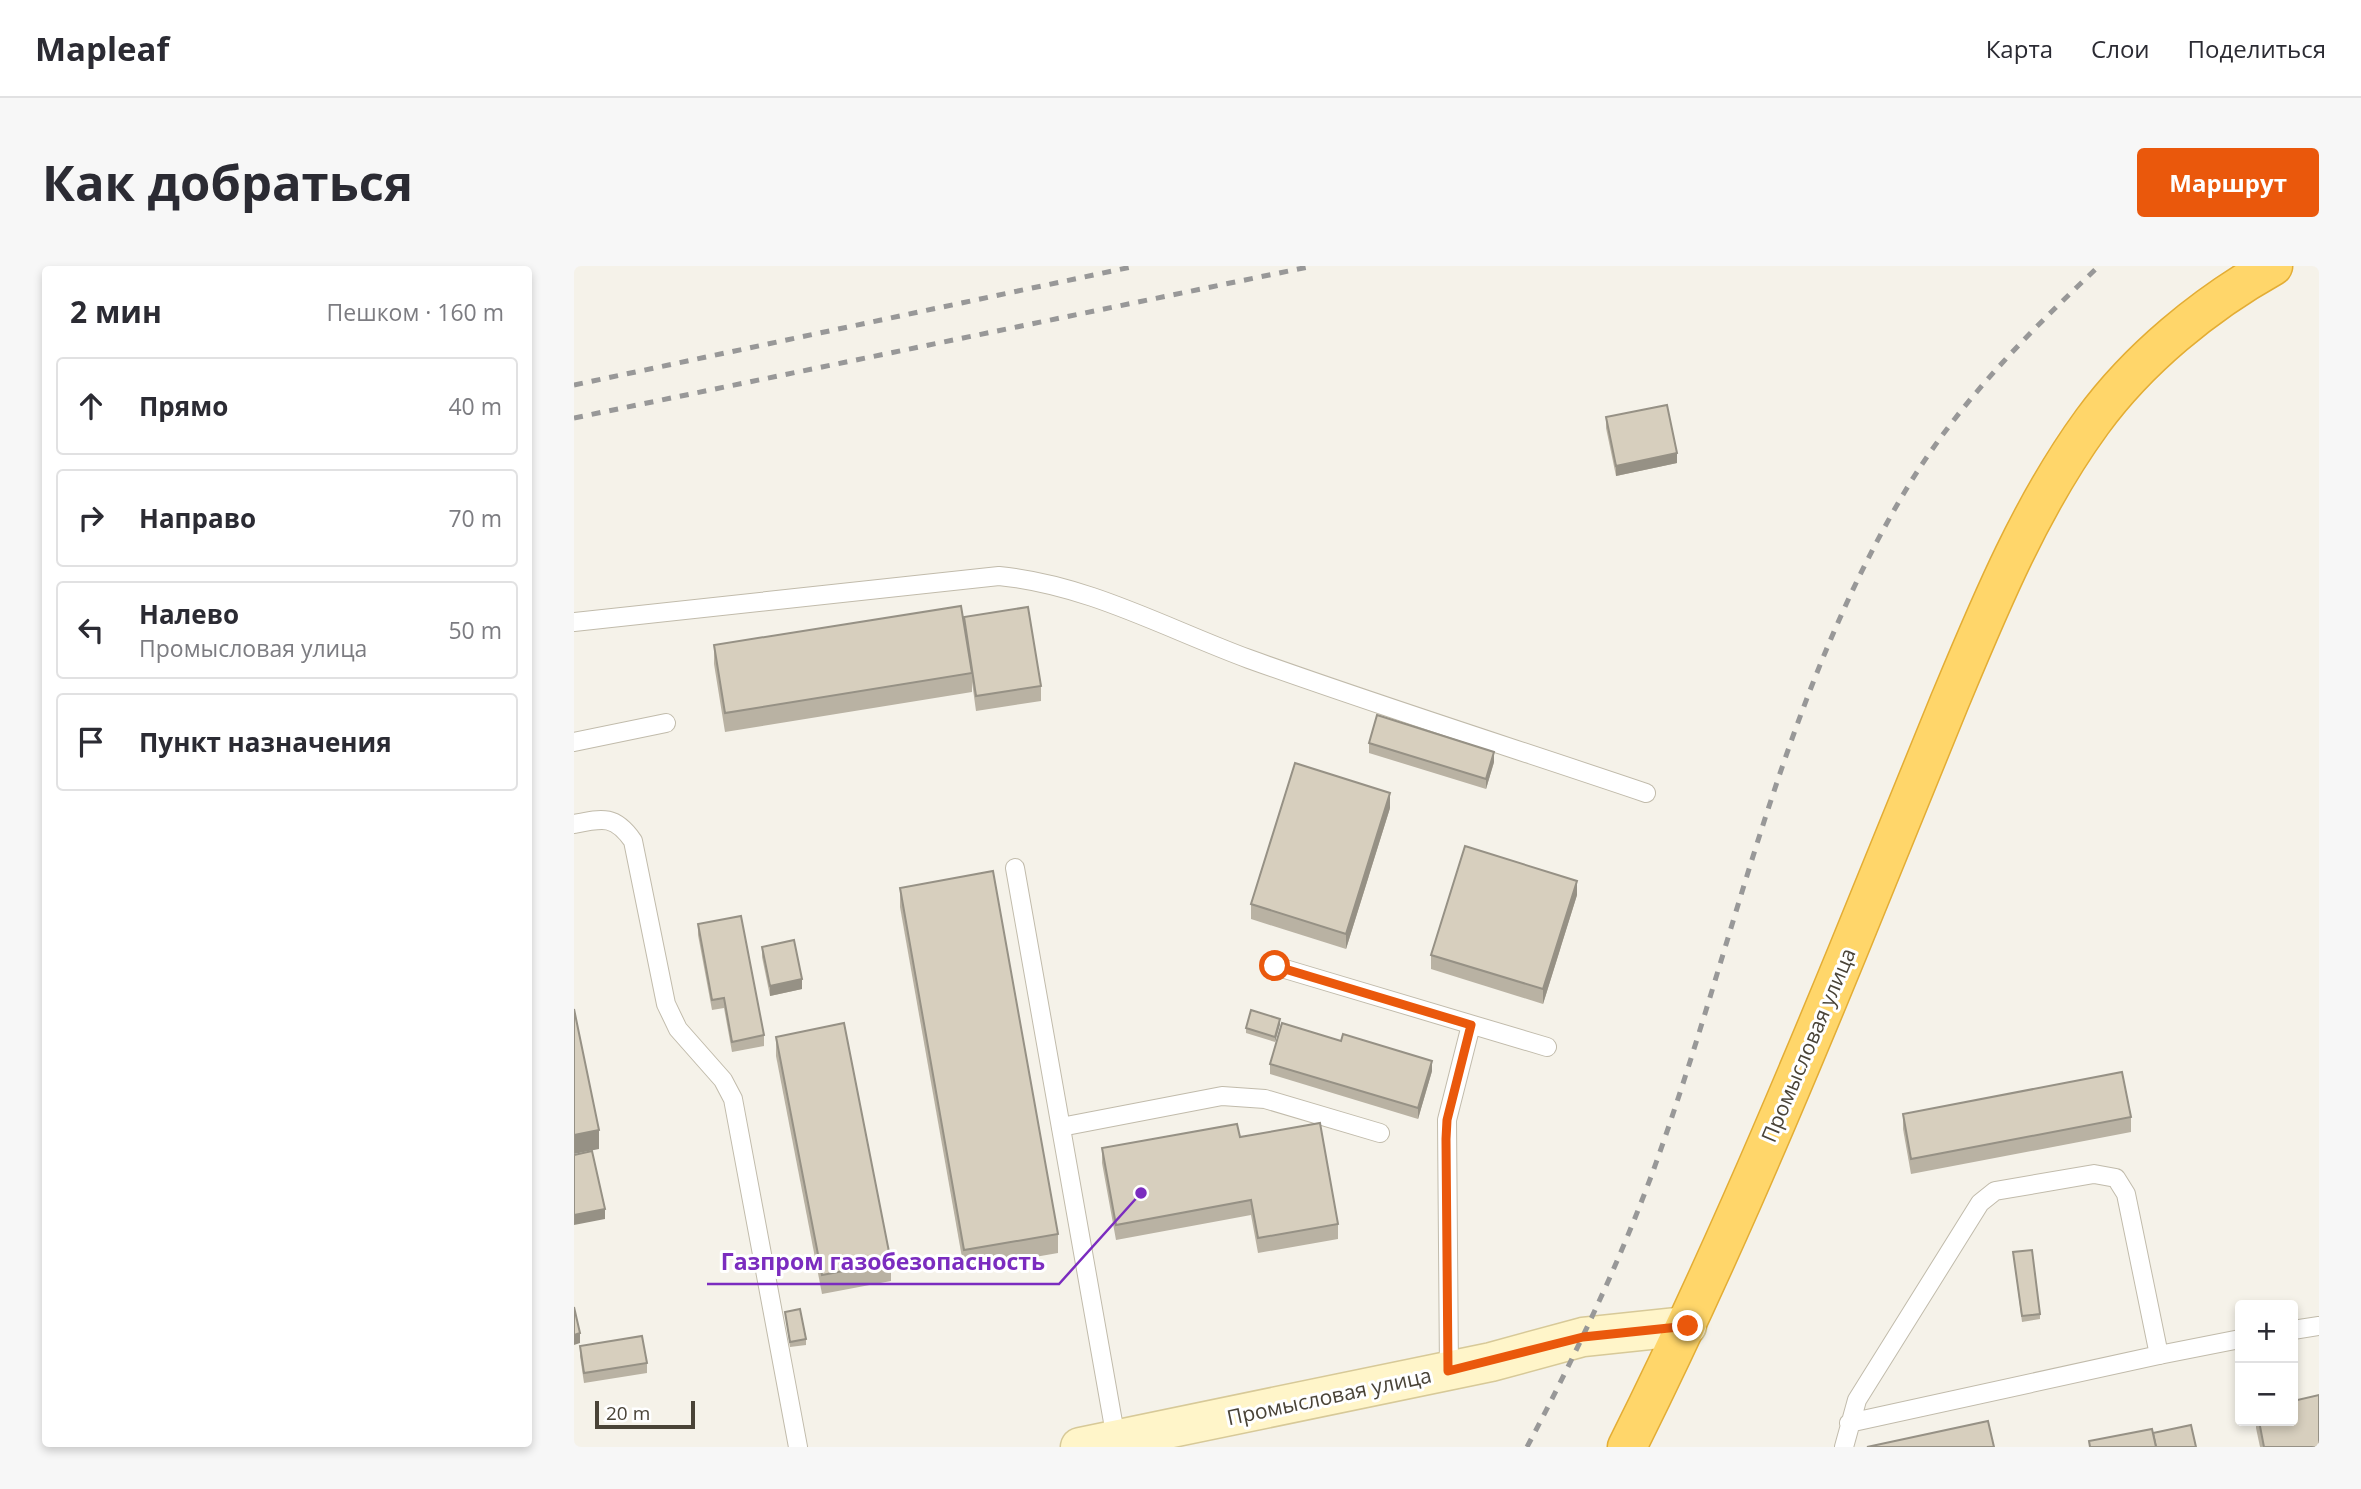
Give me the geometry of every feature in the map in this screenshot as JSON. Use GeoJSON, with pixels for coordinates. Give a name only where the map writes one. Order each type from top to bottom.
{"type":"FeatureCollection","features":[{"type":"Feature","properties":{"kind":"highway","name":"Промысловая улица"},"geometry":{"type":"LineString","coordinates":[[1688,1326],[1804,1057],[1982,623],[2050,486],[2093,420],[2139,369],[2190,322],[2273,266]]}},
{"type":"Feature","properties":{"kind":"highway"},"geometry":{"type":"LineString","coordinates":[[1628,1447],[1688,1326]]}},
{"type":"Feature","properties":{"kind":"main road","name":"Промысловая улица"},"geometry":{"type":"LineString","coordinates":[[1091,1445],[1448,1371],[1583,1337],[1688,1326]]}},
{"type":"Feature","properties":{"kind":"lane"},"geometry":{"type":"LineString","coordinates":[[574,622],[999,576],[1041,580],[1079,591],[1248,658],[1646,793]]}},
{"type":"Feature","properties":{"kind":"lane"},"geometry":{"type":"LineString","coordinates":[[574,742],[666,723]]}},
{"type":"Feature","properties":{"kind":"lane"},"geometry":{"type":"LineString","coordinates":[[574,824],[610,820],[623,827],[633,842],[666,1004],[678,1029],[723,1080],[733,1099],[798,1447]]}},
{"type":"Feature","properties":{"kind":"lane"},"geometry":{"type":"LineString","coordinates":[[1015,868],[1060,1127],[1091,1445]]}},
{"type":"Feature","properties":{"kind":"lane"},"geometry":{"type":"LineString","coordinates":[[1275,966],[1547,1047]]}},
{"type":"Feature","properties":{"kind":"lane"},"geometry":{"type":"LineString","coordinates":[[1448,1371],[1447,1120],[1471,1025]]}},
{"type":"Feature","properties":{"kind":"lane"},"geometry":{"type":"LineString","coordinates":[[1060,1127],[1222,1096],[1245,1096],[1265,1099],[1380,1133]]}},
{"type":"Feature","properties":{"kind":"lane"},"geometry":{"type":"LineString","coordinates":[[1844,1447],[1857,1400],[1980,1203],[1995,1191],[2094,1174],[2116,1178],[2126,1194],[2159,1355]]}},
{"type":"Feature","properties":{"kind":"lane"},"geometry":{"type":"LineString","coordinates":[[2298,1329],[2319,1326]]}},
{"type":"Feature","properties":{"kind":"lane"},"geometry":{"type":"LineString","coordinates":[[1849,1423],[2235,1340]]}},
{"type":"Feature","properties":{"kind":"building"},"geometry":{"type":"Polygon","coordinates":[[[1667,405],[1677,453],[1616,466],[1606,417],[1667,405]]]}},
{"type":"Feature","properties":{"kind":"building"},"geometry":{"type":"Polygon","coordinates":[[[961,606],[972,673],[725,713],[714,645],[961,606]]]}},
{"type":"Feature","properties":{"kind":"building"},"geometry":{"type":"Polygon","coordinates":[[[1028,607],[1041,686],[976,696],[964,617],[1028,607]]]}},
{"type":"Feature","properties":{"kind":"building"},"geometry":{"type":"Polygon","coordinates":[[[1377,715],[1494,752],[1486,779],[1369,743],[1377,715]]]}},
{"type":"Feature","properties":{"kind":"building"},"geometry":{"type":"Polygon","coordinates":[[[1295,763],[1390,793],[1346,934],[1251,904],[1295,763]]]}},
{"type":"Feature","properties":{"kind":"building"},"geometry":{"type":"Polygon","coordinates":[[[1465,846],[1577,881],[1543,989],[1431,955],[1465,846]]]}},
{"type":"Feature","properties":{"kind":"building"},"geometry":{"type":"Polygon","coordinates":[[[993,871],[1058,1234],[964,1250],[900,888],[993,871]]]}},
{"type":"Feature","properties":{"kind":"building"},"geometry":{"type":"Polygon","coordinates":[[[741,916],[764,1035],[732,1042],[724,998],[712,1000],[698,924],[741,916]]]}},
{"type":"Feature","properties":{"kind":"building"},"geometry":{"type":"Polygon","coordinates":[[[794,940],[802,979],[770,986],[762,947],[794,940]]]}},
{"type":"Feature","properties":{"kind":"building"},"geometry":{"type":"Polygon","coordinates":[[[574,1009],[599,1130],[574,1135],[574,1009]]]}},
{"type":"Feature","properties":{"kind":"building"},"geometry":{"type":"Polygon","coordinates":[[[1251,1010],[1280,1019],[1275,1037],[1246,1028],[1251,1010]]]}},
{"type":"Feature","properties":{"kind":"building"},"geometry":{"type":"Polygon","coordinates":[[[844,1023],[891,1262],[822,1275],[776,1037],[844,1023]]]}},
{"type":"Feature","properties":{"kind":"building"},"geometry":{"type":"Polygon","coordinates":[[[1282,1023],[1341,1041],[1343,1034],[1432,1061],[1418,1108],[1270,1064],[1282,1023]]]}},
{"type":"Feature","properties":{"kind":"building"},"geometry":{"type":"Polygon","coordinates":[[[2122,1072],[2131,1117],[1911,1159],[1903,1114],[2122,1072]]]}},
{"type":"Feature","properties":{"kind":"building"},"geometry":{"type":"Polygon","coordinates":[[[1320,1123],[1338,1224],[1258,1238],[1251,1200],[1116,1225],[1102,1148],[1237,1124],[1240,1137],[1320,1123]]]}},
{"type":"Feature","properties":{"kind":"building"},"geometry":{"type":"Polygon","coordinates":[[[592,1151],[605,1209],[574,1215],[574,1155],[592,1151]]]}},
{"type":"Feature","properties":{"kind":"building"},"geometry":{"type":"Polygon","coordinates":[[[2032,1250],[2040,1314],[2022,1316],[2013,1252],[2032,1250]]]}},
{"type":"Feature","properties":{"kind":"building"},"geometry":{"type":"Polygon","coordinates":[[[574,1307],[580,1333],[574,1335],[574,1307]]]}},
{"type":"Feature","properties":{"kind":"building"},"geometry":{"type":"Polygon","coordinates":[[[800,1309],[806,1339],[790,1342],[785,1312],[800,1309]]]}},
{"type":"Feature","properties":{"kind":"building"},"geometry":{"type":"Polygon","coordinates":[[[642,1336],[647,1363],[584,1373],[580,1346],[642,1336]]]}},
{"type":"Feature","properties":{"kind":"building"},"geometry":{"type":"Polygon","coordinates":[[[2319,1395],[2319,1447],[2264,1447],[2260,1426],[2298,1426],[2298,1400],[2319,1395]]]}},
{"type":"Feature","properties":{"kind":"building"},"geometry":{"type":"Polygon","coordinates":[[[1988,1421],[1994,1447],[1867,1447],[1988,1421]]]}},
{"type":"Feature","properties":{"kind":"building"},"geometry":{"type":"Polygon","coordinates":[[[2191,1425],[2196,1447],[2156,1447],[2153,1433],[2191,1425]]]}},
{"type":"Feature","properties":{"kind":"building"},"geometry":{"type":"Polygon","coordinates":[[[2152,1429],[2156,1447],[2090,1447],[2089,1441],[2152,1429]]]}},
{"type":"Feature","properties":{"kind":"railway"},"geometry":{"type":"LineString","coordinates":[[574,385],[1136,266]]}},
{"type":"Feature","properties":{"kind":"railway"},"geometry":{"type":"LineString","coordinates":[[574,418],[1313,266]]}},
{"type":"Feature","properties":{"kind":"railway"},"geometry":{"type":"LineString","coordinates":[[1527,1447],[1594,1312],[1652,1174],[1682,1088],[1791,741],[1824,656],[1861,573],[1904,493],[1946,430],[2019,345],[2099,266]]}},
{"type":"Feature","properties":{"kind":"place","name":"Газпром газобезопасность"},"geometry":{"type":"Point","coordinates":[1141,1193]}},
{"type":"Feature","properties":{"kind":"route"},"geometry":{"type":"LineString","coordinates":[[1275,966],[1471,1025],[1447,1120],[1448,1371],[1583,1337],[1688,1326]]}}]}
